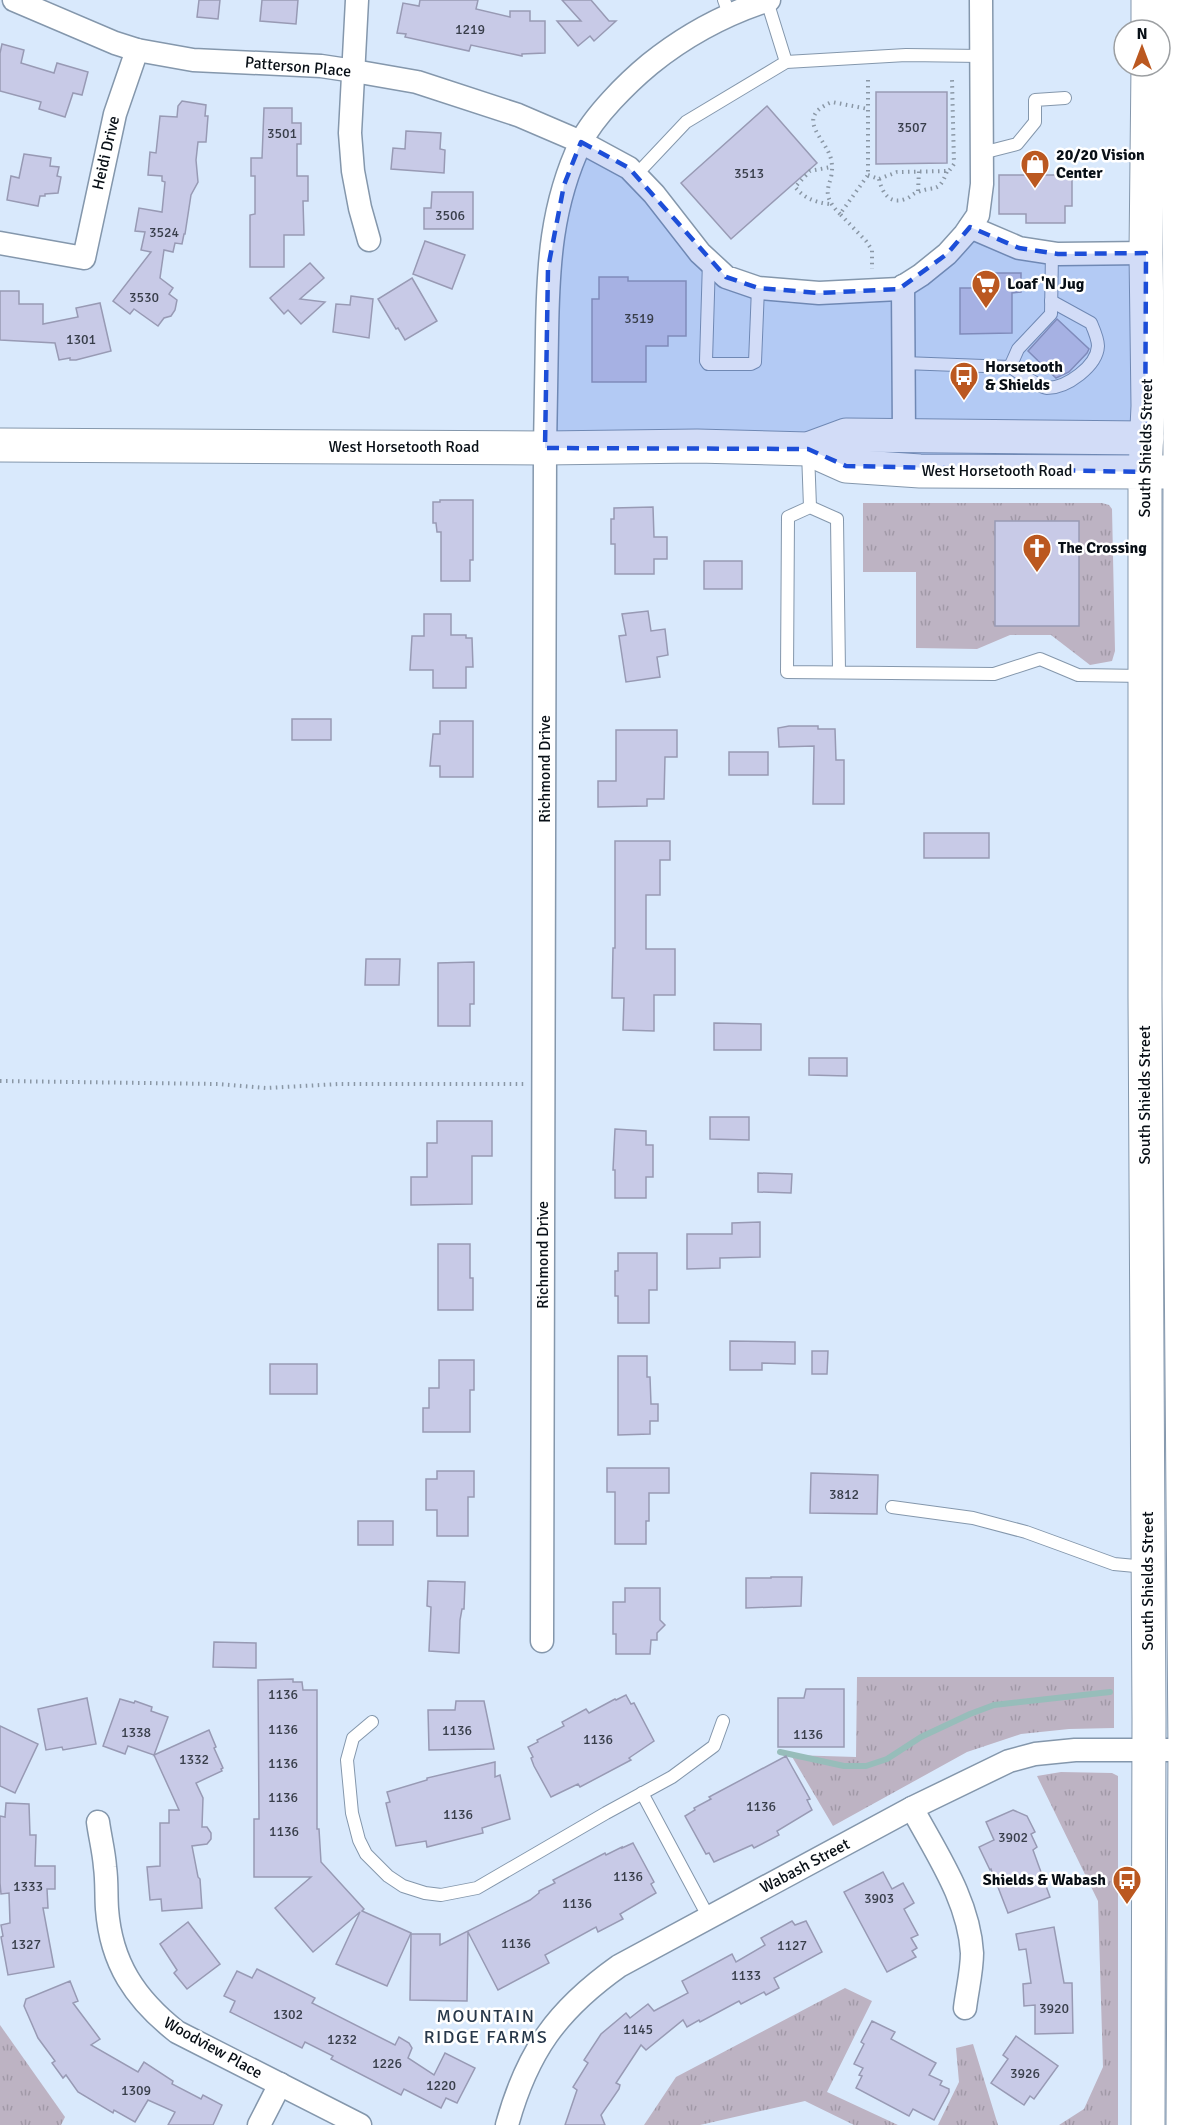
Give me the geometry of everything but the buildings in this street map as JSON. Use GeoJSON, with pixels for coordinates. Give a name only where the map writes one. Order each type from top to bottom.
{"type":"FeatureCollection","features":[{"type":"Feature","properties":{"kind":"main road"},"geometry":{"type":"LineString","coordinates":[[1148,0],[1148,18]]}},
{"type":"Feature","properties":{"kind":"main road","name":"South Shields Street"},"geometry":{"type":"LineString","coordinates":[[1179,0],[1185,437],[1188,1750],[1183,2125]]}},
{"type":"Feature","properties":{"kind":"main road","name":"South Shields Street"},"geometry":{"type":"LineString","coordinates":[[1148,78],[1145,997],[1149,1750],[1148,2125]]}},
{"type":"Feature","properties":{"kind":"main road","name":"West Horsetooth Road"},"geometry":{"type":"LineString","coordinates":[[0,445],[545,448],[697,446],[808,449],[846,435],[1185,437]]}},
{"type":"Feature","properties":{"kind":"main road","name":"West Horsetooth Road"},"geometry":{"type":"LineString","coordinates":[[808,449],[846,466],[920,471],[1185,472]]}},
{"type":"Feature","properties":{"kind":"street","name":"Patterson Place"},"geometry":{"type":"LineString","coordinates":[[14,0],[115,43],[137,50],[193,60],[321,66],[354,71],[417,82],[518,115],[581,142],[629,168],[654,194],[700,253],[726,277],[758,288],[819,292],[903,286]]}},
{"type":"Feature","properties":{"kind":"street"},"geometry":{"type":"LineString","coordinates":[[357,0],[350,134],[353,171],[369,240]]}},
{"type":"Feature","properties":{"kind":"street","name":"Richmond Drive"},"geometry":{"type":"LineString","coordinates":[[542,1641],[545,448],[548,268],[554,226],[564,186],[581,142],[610,102],[638,73],[727,7],[768,0]]}},
{"type":"Feature","properties":{"kind":"street"},"geometry":{"type":"LineString","coordinates":[[904,437],[903,286],[947,254],[978,215],[982,184],[981,0]]}},
{"type":"Feature","properties":{"kind":"street","name":"Heidi Drive"},"geometry":{"type":"LineString","coordinates":[[0,243],[84,258],[115,114],[137,50]]}},
{"type":"Feature","properties":{"kind":"street"},"geometry":{"type":"LineString","coordinates":[[970,227],[1019,248],[1052,253],[1146,253]]}},
{"type":"Feature","properties":{"kind":"street"},"geometry":{"type":"LineString","coordinates":[[1145,997],[1185,996]]}},
{"type":"Feature","properties":{"kind":"street","name":"Wabash Street"},"geometry":{"type":"LineString","coordinates":[[507,2125],[526,2068],[552,2027],[575,2001],[619,1966],[912,1808],[1009,1761],[1075,1750],[1188,1750]]}},
{"type":"Feature","properties":{"kind":"street"},"geometry":{"type":"LineString","coordinates":[[912,1808],[954,1887],[966,1916],[972,1954],[965,2008]]}},
{"type":"Feature","properties":{"kind":"street","name":"Woodview Place"},"geometry":{"type":"LineString","coordinates":[[98,1822],[105,1867],[111,1937],[117,1959],[128,1981],[142,2000],[156,2016],[177,2032],[360,2125]]}},
{"type":"Feature","properties":{"kind":"street"},"geometry":{"type":"LineString","coordinates":[[259,2125],[280,2084]]}},
{"type":"Feature","properties":{"kind":"lane"},"geometry":{"type":"LineString","coordinates":[[768,0],[786,62]]}},
{"type":"Feature","properties":{"kind":"lane"},"geometry":{"type":"LineString","coordinates":[[636,175],[686,122],[786,62],[906,55],[981,56]]}},
{"type":"Feature","properties":{"kind":"lane"},"geometry":{"type":"LineString","coordinates":[[982,153],[1017,144],[1035,122],[1035,100],[1065,98]]}},
{"type":"Feature","properties":{"kind":"lane"},"geometry":{"type":"LineString","coordinates":[[1010,367],[1018,349],[1051,314],[1052,253]]}},
{"type":"Feature","properties":{"kind":"lane"},"geometry":{"type":"LineString","coordinates":[[709,261],[706,361],[708,364],[751,364],[755,362],[758,288]]}},
{"type":"Feature","properties":{"kind":"lane"},"geometry":{"type":"LineString","coordinates":[[904,363],[1010,367],[1045,388],[1062,386],[1071,381],[1095,359],[1098,345],[1092,323],[1051,301]]}},
{"type":"Feature","properties":{"kind":"lane"},"geometry":{"type":"LineString","coordinates":[[808,449],[810,507]]}},
{"type":"Feature","properties":{"kind":"lane"},"geometry":{"type":"LineString","coordinates":[[839,672],[837,519],[810,507],[788,517],[787,672],[994,674],[1040,659],[1078,675],[1145,676]]}},
{"type":"Feature","properties":{"kind":"lane"},"geometry":{"type":"LineString","coordinates":[[892,1507],[974,1518],[1026,1532],[1114,1564],[1148,1567]]}},
{"type":"Feature","properties":{"kind":"lane"},"geometry":{"type":"LineString","coordinates":[[372,1722],[353,1738],[347,1760],[352,1813],[359,1840],[366,1854],[388,1876],[403,1886],[441,1895],[477,1888],[672,1777],[714,1746],[723,1721]]}},
{"type":"Feature","properties":{"kind":"lane"},"geometry":{"type":"LineString","coordinates":[[642,1793],[709,1918]]}},
{"type":"Feature","properties":{"kind":"path"},"geometry":{"type":"LineString","coordinates":[[840,214],[868,175],[868,80]]}},
{"type":"Feature","properties":{"kind":"path"},"geometry":{"type":"LineString","coordinates":[[879,179],[884,195],[891,199],[906,199],[918,191],[936,188],[941,184],[947,171],[954,164],[952,80]]}},
{"type":"Feature","properties":{"kind":"path"},"geometry":{"type":"LineString","coordinates":[[830,204],[828,184],[832,176],[831,167],[827,150],[814,132],[814,116],[832,102],[868,109]]}},
{"type":"Feature","properties":{"kind":"path"},"geometry":{"type":"LineString","coordinates":[[831,167],[810,171],[795,187],[809,200],[830,204],[866,241],[872,250],[872,269]]}},
{"type":"Feature","properties":{"kind":"path"},"geometry":{"type":"LineString","coordinates":[[918,191],[919,171]]}},
{"type":"Feature","properties":{"kind":"path"},"geometry":{"type":"LineString","coordinates":[[868,175],[879,179],[897,172],[947,171]]}},
{"type":"Feature","properties":{"kind":"path"},"geometry":{"type":"LineString","coordinates":[[0,1081],[218,1084],[266,1088],[339,1084],[509,1085],[544,1083]]}},
{"type":"Feature","properties":{"kind":"highlighted area"},"geometry":{"type":"Polygon","coordinates":[[[581,142],[629,168],[726,277],[758,288],[819,293],[899,289],[947,254],[970,227],[1019,248],[1058,254],[1146,253],[1145,472],[846,466],[808,449],[545,448],[548,268],[564,185],[581,142]]]}},
{"type":"Feature","properties":{"kind":"green space"},"geometry":{"type":"Polygon","coordinates":[[[863,503],[1102,503],[1109,505],[1112,509],[1115,651],[1112,661],[1090,665],[1051,635],[1010,635],[977,649],[916,648],[916,572],[863,572],[863,503]],[[1079,521],[995,522],[995,626],[1079,626],[1079,521]]]}},
{"type":"Feature","properties":{"kind":"green space"},"geometry":{"type":"Polygon","coordinates":[[[857,1677],[1114,1677],[1114,1728],[1069,1729],[1021,1734],[967,1752],[833,1826],[791,1755],[856,1757],[857,1677]]]}},
{"type":"Feature","properties":{"kind":"green space"},"geometry":{"type":"Polygon","coordinates":[[[1061,1772],[1112,1773],[1118,1776],[1118,2125],[1059,2125],[1084,2109],[1103,2067],[1098,1901],[1037,1776],[1061,1772]]]}},
{"type":"Feature","properties":{"kind":"green space"},"geometry":{"type":"Polygon","coordinates":[[[845,1988],[872,2001],[827,2092],[898,2125],[854,2125],[805,2101],[700,2125],[644,2125],[676,2077],[845,1988]]]}},
{"type":"Feature","properties":{"kind":"green space"},"geometry":{"type":"Polygon","coordinates":[[[0,2025],[65,2117],[61,2125],[0,2125],[0,2025]]]}},
{"type":"Feature","properties":{"kind":"green space"},"geometry":{"type":"Polygon","coordinates":[[[973,2044],[998,2125],[938,2125],[959,2082],[956,2048],[973,2044]]]}},
{"type":"Feature","properties":{"kind":"waterway"},"geometry":{"type":"LineString","coordinates":[[780,1752],[844,1766],[866,1766],[887,1759],[921,1737],[994,1705],[1110,1692]]}},
{"type":"Feature","properties":{"kind":"place","name":"20/20 Vision Center"},"geometry":{"type":"Point","coordinates":[1035,190]}},
{"type":"Feature","properties":{"kind":"place","name":"Loaf 'N Jug"},"geometry":{"type":"Point","coordinates":[986,310]}},
{"type":"Feature","properties":{"kind":"place","name":"Horsetooth & Shields"},"geometry":{"type":"Point","coordinates":[964,402]}},
{"type":"Feature","properties":{"kind":"place","name":"The Crossing"},"geometry":{"type":"Point","coordinates":[1037,574]}},
{"type":"Feature","properties":{"kind":"place","name":"Shields & Wabash"},"geometry":{"type":"Point","coordinates":[1127,1906]}},
{"type":"Feature","properties":{"kind":"district","name":"MOUNTAIN RIDGE FARMS"},"geometry":{"type":"Point","coordinates":[486,2026]}}]}
